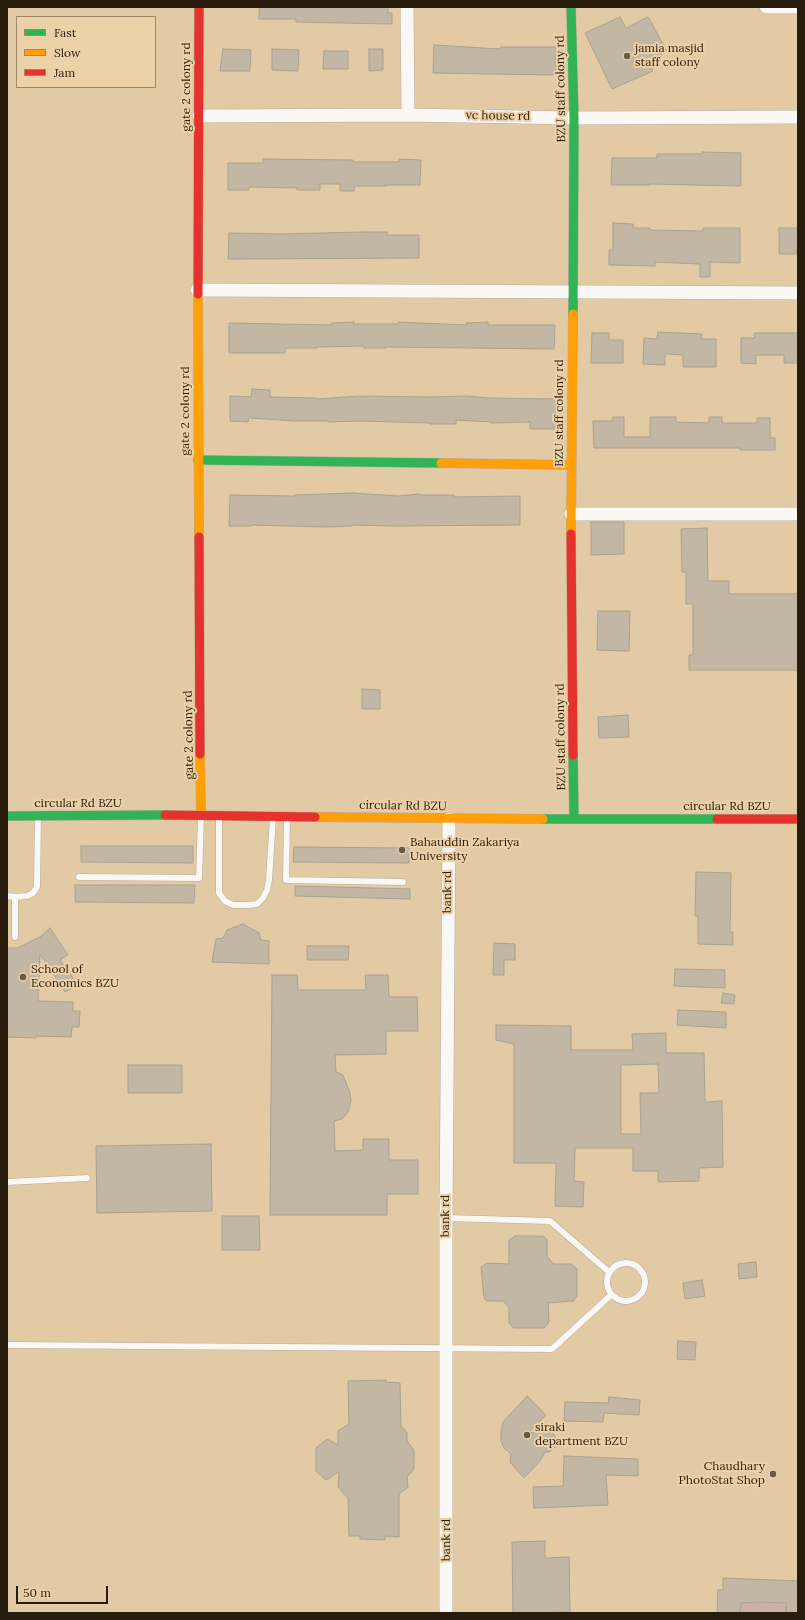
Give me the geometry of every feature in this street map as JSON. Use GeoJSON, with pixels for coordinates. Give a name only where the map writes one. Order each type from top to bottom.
{"type":"FeatureCollection","features":[{"type":"Feature","properties":{"kind":"street","name":"gate 2 colony rd"},"geometry":{"type":"LineString","coordinates":[[198,7],[198,460],[201,815]]}},
{"type":"Feature","properties":{"kind":"street"},"geometry":{"type":"LineString","coordinates":[[408,7],[408,115]]}},
{"type":"Feature","properties":{"kind":"street","name":"BZU staff colony rd"},"geometry":{"type":"LineString","coordinates":[[571,7],[574,118],[571,465],[574,818]]}},
{"type":"Feature","properties":{"kind":"street"},"geometry":{"type":"LineString","coordinates":[[766,7],[798,7]]}},
{"type":"Feature","properties":{"kind":"street","name":"vc house rd"},"geometry":{"type":"LineString","coordinates":[[199,116],[408,115],[574,118],[798,117]]}},
{"type":"Feature","properties":{"kind":"street"},"geometry":{"type":"LineString","coordinates":[[198,290],[798,293]]}},
{"type":"Feature","properties":{"kind":"street"},"geometry":{"type":"LineString","coordinates":[[198,460],[571,465]]}},
{"type":"Feature","properties":{"kind":"street"},"geometry":{"type":"LineString","coordinates":[[571,514],[798,514]]}},
{"type":"Feature","properties":{"kind":"street","name":"circular Rd BZU"},"geometry":{"type":"LineString","coordinates":[[7,816],[218,815],[449,819],[798,818]]}},
{"type":"Feature","properties":{"kind":"street","name":"bank rd"},"geometry":{"type":"LineString","coordinates":[[446,1613],[446,1218],[449,819]]}},
{"type":"Feature","properties":{"kind":"lane"},"geometry":{"type":"LineString","coordinates":[[79,877],[200,878],[201,815]]}},
{"type":"Feature","properties":{"kind":"lane"},"geometry":{"type":"LineString","coordinates":[[218,815],[219,893],[225,901],[233,905],[257,904],[263,898],[267,890],[273,816]]}},
{"type":"Feature","properties":{"kind":"lane"},"geometry":{"type":"LineString","coordinates":[[7,896],[27,896],[33,893],[37,887],[38,816]]}},
{"type":"Feature","properties":{"kind":"lane"},"geometry":{"type":"LineString","coordinates":[[287,816],[286,880],[403,882]]}},
{"type":"Feature","properties":{"kind":"lane"},"geometry":{"type":"LineString","coordinates":[[15,897],[15,938]]}},
{"type":"Feature","properties":{"kind":"lane"},"geometry":{"type":"LineString","coordinates":[[7,1182],[87,1178]]}},
{"type":"Feature","properties":{"kind":"lane"},"geometry":{"type":"LineString","coordinates":[[446,1218],[550,1221],[609,1272]]}},
{"type":"Feature","properties":{"kind":"lane"},"geometry":{"type":"LineString","coordinates":[[630,1263],[641,1270],[645,1281],[642,1292],[633,1300],[621,1301],[611,1295],[606,1284],[609,1272],[618,1264],[630,1263]]}},
{"type":"Feature","properties":{"kind":"lane"},"geometry":{"type":"LineString","coordinates":[[7,1345],[447,1347],[552,1349],[611,1295]]}},
{"type":"Feature","properties":{"kind":"shaded area","name":"Bahauddin Zakariya University"},"geometry":{"type":"Polygon","coordinates":[[[7,7],[798,7],[798,1613],[7,1613],[7,7]]]}},
{"type":"Feature","properties":{"kind":"shaded area"},"geometry":{"type":"Polygon","coordinates":[[[743,1603],[783,1603],[786,1606],[786,1613],[740,1613],[741,1605],[743,1603]]]}},
{"type":"Feature","properties":{"kind":"building"},"geometry":{"type":"Polygon","coordinates":[[[259,7],[388,7],[388,13],[392,13],[392,24],[296,22],[296,19],[259,19],[259,7]]]}},
{"type":"Feature","properties":{"kind":"building","name":"jamia masjid staff colony"},"geometry":{"type":"Polygon","coordinates":[[[620,17],[626,28],[648,17],[667,51],[648,61],[653,71],[612,89],[585,33],[620,17]]]}},
{"type":"Feature","properties":{"kind":"building"},"geometry":{"type":"Polygon","coordinates":[[[434,45],[500,49],[501,47],[556,47],[556,75],[433,73],[434,45]]]}},
{"type":"Feature","properties":{"kind":"building"},"geometry":{"type":"Polygon","coordinates":[[[223,49],[251,50],[250,71],[220,71],[223,49]]]}},
{"type":"Feature","properties":{"kind":"building"},"geometry":{"type":"Polygon","coordinates":[[[272,49],[299,50],[298,71],[272,70],[272,49]]]}},
{"type":"Feature","properties":{"kind":"building"},"geometry":{"type":"Polygon","coordinates":[[[369,49],[383,49],[383,70],[369,71],[369,49]]]}},
{"type":"Feature","properties":{"kind":"building"},"geometry":{"type":"Polygon","coordinates":[[[324,51],[348,51],[348,69],[323,69],[324,51]]]}},
{"type":"Feature","properties":{"kind":"building"},"geometry":{"type":"Polygon","coordinates":[[[702,152],[741,153],[741,186],[650,184],[611,185],[612,158],[657,158],[657,154],[702,154],[702,152]]]}},
{"type":"Feature","properties":{"kind":"building"},"geometry":{"type":"Polygon","coordinates":[[[263,159],[353,160],[353,162],[399,162],[399,159],[421,160],[420,185],[354,186],[354,191],[340,191],[340,184],[320,184],[320,190],[249,187],[249,190],[228,190],[228,163],[263,163],[263,159]]]}},
{"type":"Feature","properties":{"kind":"building"},"geometry":{"type":"Polygon","coordinates":[[[613,223],[633,224],[633,228],[650,228],[650,230],[703,231],[703,228],[740,228],[740,263],[710,262],[710,277],[700,277],[700,264],[655,262],[655,266],[609,265],[609,250],[613,250],[613,223]]]}},
{"type":"Feature","properties":{"kind":"building"},"geometry":{"type":"Polygon","coordinates":[[[779,228],[798,228],[798,249],[796,254],[779,254],[779,228]]]}},
{"type":"Feature","properties":{"kind":"building"},"geometry":{"type":"Polygon","coordinates":[[[387,232],[387,235],[419,235],[419,258],[228,259],[229,233],[283,234],[387,232]]]}},
{"type":"Feature","properties":{"kind":"building"},"geometry":{"type":"Polygon","coordinates":[[[354,322],[354,324],[398,324],[398,322],[466,325],[466,323],[488,322],[488,325],[555,325],[554,349],[364,348],[364,346],[285,348],[285,353],[229,353],[229,323],[332,325],[332,323],[354,322]]]}},
{"type":"Feature","properties":{"kind":"building"},"geometry":{"type":"Polygon","coordinates":[[[658,332],[702,334],[701,339],[716,339],[716,367],[683,367],[683,355],[665,354],[665,365],[643,364],[644,338],[657,339],[658,332]]]}},
{"type":"Feature","properties":{"kind":"building"},"geometry":{"type":"Polygon","coordinates":[[[592,333],[609,333],[609,340],[623,340],[623,363],[591,363],[592,333]]]}},
{"type":"Feature","properties":{"kind":"building"},"geometry":{"type":"Polygon","coordinates":[[[755,333],[798,333],[798,363],[784,363],[784,355],[756,355],[756,364],[741,363],[741,338],[754,338],[755,333]]]}},
{"type":"Feature","properties":{"kind":"building"},"geometry":{"type":"Polygon","coordinates":[[[252,389],[270,390],[270,397],[317,399],[360,396],[467,396],[488,398],[556,399],[555,429],[530,429],[530,422],[491,423],[456,420],[456,424],[360,421],[328,422],[249,418],[248,422],[230,421],[230,396],[251,397],[252,389]]]}},
{"type":"Feature","properties":{"kind":"building"},"geometry":{"type":"Polygon","coordinates":[[[613,417],[624,417],[624,437],[650,437],[650,417],[676,417],[676,422],[709,423],[709,417],[722,417],[722,423],[757,423],[757,418],[770,418],[770,438],[775,438],[775,450],[740,450],[740,448],[594,448],[593,421],[613,421],[613,417]]]}},
{"type":"Feature","properties":{"kind":"building"},"geometry":{"type":"Polygon","coordinates":[[[352,493],[398,496],[420,494],[454,495],[454,497],[520,496],[520,525],[352,525],[326,527],[251,525],[229,526],[230,495],[295,496],[352,493]]]}},
{"type":"Feature","properties":{"kind":"building"},"geometry":{"type":"Polygon","coordinates":[[[591,522],[624,522],[624,554],[591,555],[591,522]]]}},
{"type":"Feature","properties":{"kind":"building"},"geometry":{"type":"Polygon","coordinates":[[[707,528],[708,581],[729,581],[729,594],[798,594],[798,670],[689,670],[689,655],[693,655],[693,604],[686,604],[686,572],[682,572],[681,529],[707,528]]]}},
{"type":"Feature","properties":{"kind":"building"},"geometry":{"type":"Polygon","coordinates":[[[598,611],[630,611],[629,651],[597,650],[598,611]]]}},
{"type":"Feature","properties":{"kind":"building"},"geometry":{"type":"Polygon","coordinates":[[[362,689],[380,690],[380,709],[362,709],[362,689]]]}},
{"type":"Feature","properties":{"kind":"building"},"geometry":{"type":"Polygon","coordinates":[[[628,715],[629,737],[599,738],[598,717],[628,715]]]}},
{"type":"Feature","properties":{"kind":"building"},"geometry":{"type":"Polygon","coordinates":[[[81,846],[193,846],[193,863],[81,862],[81,846]]]}},
{"type":"Feature","properties":{"kind":"building"},"geometry":{"type":"Polygon","coordinates":[[[294,847],[409,848],[409,863],[293,862],[294,847]]]}},
{"type":"Feature","properties":{"kind":"building"},"geometry":{"type":"Polygon","coordinates":[[[696,872],[731,873],[730,932],[733,932],[733,945],[698,944],[698,916],[695,916],[696,872]]]}},
{"type":"Feature","properties":{"kind":"building"},"geometry":{"type":"Polygon","coordinates":[[[75,885],[195,885],[194,903],[75,902],[75,885]]]}},
{"type":"Feature","properties":{"kind":"building"},"geometry":{"type":"Polygon","coordinates":[[[295,886],[410,889],[410,899],[295,896],[295,886]]]}},
{"type":"Feature","properties":{"kind":"building"},"geometry":{"type":"Polygon","coordinates":[[[243,924],[259,933],[261,940],[269,941],[269,964],[212,962],[216,939],[223,938],[227,930],[243,924]]]}},
{"type":"Feature","properties":{"kind":"building","name":"School of Economics BZU"},"geometry":{"type":"Polygon","coordinates":[[[50,928],[68,955],[60,960],[78,985],[65,992],[40,954],[38,1001],[73,1002],[73,1011],[80,1011],[79,1027],[72,1027],[71,1037],[7,1037],[7,948],[17,948],[40,937],[50,928]]]}},
{"type":"Feature","properties":{"kind":"building"},"geometry":{"type":"Polygon","coordinates":[[[494,943],[515,944],[515,960],[504,960],[504,975],[493,975],[494,943]]]}},
{"type":"Feature","properties":{"kind":"building"},"geometry":{"type":"Polygon","coordinates":[[[307,946],[349,946],[348,960],[307,960],[307,946]]]}},
{"type":"Feature","properties":{"kind":"building"},"geometry":{"type":"Polygon","coordinates":[[[675,969],[725,970],[725,988],[674,986],[675,969]]]}},
{"type":"Feature","properties":{"kind":"building"},"geometry":{"type":"Polygon","coordinates":[[[272,975],[297,975],[298,990],[366,990],[365,975],[388,975],[389,997],[417,997],[418,1031],[386,1031],[386,1054],[335,1055],[336,1072],[343,1075],[350,1093],[351,1101],[348,1112],[342,1119],[334,1121],[335,1151],[363,1150],[363,1139],[389,1139],[389,1160],[418,1160],[418,1194],[387,1194],[387,1215],[270,1215],[272,975]]]}},
{"type":"Feature","properties":{"kind":"building"},"geometry":{"type":"Polygon","coordinates":[[[723,993],[735,995],[734,1004],[721,1003],[723,993]]]}},
{"type":"Feature","properties":{"kind":"building"},"geometry":{"type":"Polygon","coordinates":[[[678,1010],[726,1012],[726,1028],[677,1025],[678,1010]]]}},
{"type":"Feature","properties":{"kind":"building"},"geometry":{"type":"Polygon","coordinates":[[[496,1025],[571,1026],[571,1050],[633,1050],[632,1034],[666,1033],[666,1053],[704,1053],[705,1102],[722,1101],[723,1167],[699,1168],[699,1181],[658,1182],[658,1171],[633,1171],[633,1148],[575,1148],[574,1181],[584,1182],[583,1207],[555,1206],[556,1163],[514,1163],[514,1044],[496,1040],[496,1025]],[[658,1064],[621,1065],[621,1134],[641,1134],[640,1093],[659,1093],[658,1064]]]}},
{"type":"Feature","properties":{"kind":"building"},"geometry":{"type":"Polygon","coordinates":[[[128,1065],[182,1065],[182,1093],[128,1093],[128,1065]]]}},
{"type":"Feature","properties":{"kind":"building"},"geometry":{"type":"Polygon","coordinates":[[[211,1144],[212,1211],[97,1213],[96,1146],[211,1144]]]}},
{"type":"Feature","properties":{"kind":"building"},"geometry":{"type":"Polygon","coordinates":[[[222,1216],[259,1216],[260,1250],[222,1250],[222,1216]]]}},
{"type":"Feature","properties":{"kind":"building"},"geometry":{"type":"Polygon","coordinates":[[[515,1236],[543,1236],[547,1240],[547,1256],[553,1264],[571,1264],[577,1269],[577,1296],[573,1301],[548,1303],[549,1322],[544,1328],[513,1328],[509,1322],[509,1308],[503,1301],[487,1301],[484,1298],[481,1267],[487,1263],[509,1264],[509,1240],[515,1236]]]}},
{"type":"Feature","properties":{"kind":"building"},"geometry":{"type":"Polygon","coordinates":[[[756,1262],[757,1277],[739,1279],[738,1264],[756,1262]]]}},
{"type":"Feature","properties":{"kind":"building"},"geometry":{"type":"Polygon","coordinates":[[[702,1280],[705,1296],[685,1299],[683,1283],[702,1280]]]}},
{"type":"Feature","properties":{"kind":"building"},"geometry":{"type":"Polygon","coordinates":[[[678,1341],[696,1342],[695,1360],[677,1359],[678,1341]]]}},
{"type":"Feature","properties":{"kind":"building"},"geometry":{"type":"Polygon","coordinates":[[[386,1380],[386,1382],[400,1383],[401,1426],[407,1433],[407,1441],[414,1450],[414,1469],[407,1477],[408,1487],[399,1494],[399,1537],[385,1536],[385,1540],[360,1539],[360,1536],[349,1536],[348,1498],[338,1487],[339,1472],[326,1480],[316,1471],[316,1448],[327,1439],[338,1445],[338,1431],[349,1424],[348,1381],[386,1380]]]}},
{"type":"Feature","properties":{"kind":"building","name":"siraki department BZU"},"geometry":{"type":"Polygon","coordinates":[[[527,1396],[546,1415],[528,1433],[552,1432],[558,1445],[549,1452],[545,1452],[540,1461],[524,1478],[510,1462],[511,1454],[504,1448],[501,1441],[501,1431],[503,1422],[527,1396]]]}},
{"type":"Feature","properties":{"kind":"building"},"geometry":{"type":"Polygon","coordinates":[[[609,1397],[640,1400],[639,1415],[604,1413],[603,1422],[564,1421],[565,1402],[608,1403],[609,1397]]]}},
{"type":"Feature","properties":{"kind":"building"},"geometry":{"type":"Polygon","coordinates":[[[564,1456],[638,1459],[638,1476],[606,1475],[608,1505],[534,1508],[533,1487],[563,1486],[564,1456]]]}},
{"type":"Feature","properties":{"kind":"building"},"geometry":{"type":"Polygon","coordinates":[[[545,1541],[545,1558],[569,1557],[570,1612],[513,1613],[512,1542],[545,1541]]]}},
{"type":"Feature","properties":{"kind":"building"},"geometry":{"type":"Polygon","coordinates":[[[723,1578],[798,1581],[798,1613],[786,1613],[786,1603],[761,1602],[741,1603],[740,1613],[717,1613],[718,1590],[723,1590],[723,1578]]]}},
{"type":"Feature","properties":{"kind":"traffic: fast"},"geometry":{"type":"LineString","coordinates":[[571,7],[574,118],[573,314]]}},
{"type":"Feature","properties":{"kind":"traffic: fast"},"geometry":{"type":"LineString","coordinates":[[198,460],[441,463]]}},
{"type":"Feature","properties":{"kind":"traffic: fast"},"geometry":{"type":"LineString","coordinates":[[573,755],[574,818]]}},
{"type":"Feature","properties":{"kind":"traffic: fast"},"geometry":{"type":"LineString","coordinates":[[7,816],[165,815]]}},
{"type":"Feature","properties":{"kind":"traffic: fast"},"geometry":{"type":"LineString","coordinates":[[543,819],[717,819]]}},
{"type":"Feature","properties":{"kind":"traffic: slow"},"geometry":{"type":"LineString","coordinates":[[198,294],[199,537]]}},
{"type":"Feature","properties":{"kind":"traffic: slow"},"geometry":{"type":"LineString","coordinates":[[571,534],[573,314]]}},
{"type":"Feature","properties":{"kind":"traffic: slow"},"geometry":{"type":"LineString","coordinates":[[441,463],[571,465]]}},
{"type":"Feature","properties":{"kind":"traffic: slow"},"geometry":{"type":"LineString","coordinates":[[200,754],[201,815]]}},
{"type":"Feature","properties":{"kind":"traffic: slow"},"geometry":{"type":"LineString","coordinates":[[315,817],[543,819]]}},
{"type":"Feature","properties":{"kind":"traffic: jam"},"geometry":{"type":"LineString","coordinates":[[198,294],[199,7]]}},
{"type":"Feature","properties":{"kind":"traffic: jam"},"geometry":{"type":"LineString","coordinates":[[571,534],[573,755]]}},
{"type":"Feature","properties":{"kind":"traffic: jam"},"geometry":{"type":"LineString","coordinates":[[199,537],[200,754]]}},
{"type":"Feature","properties":{"kind":"traffic: jam"},"geometry":{"type":"LineString","coordinates":[[165,815],[315,817]]}},
{"type":"Feature","properties":{"kind":"traffic: jam"},"geometry":{"type":"LineString","coordinates":[[717,819],[798,819]]}},
{"type":"Feature","properties":{"kind":"place","name":"jamia masjid staff colony"},"geometry":{"type":"Point","coordinates":[627,56]}},
{"type":"Feature","properties":{"kind":"place","name":"Bahauddin Zakariya University"},"geometry":{"type":"Point","coordinates":[402,850]}},
{"type":"Feature","properties":{"kind":"place","name":"School of Economics BZU"},"geometry":{"type":"Point","coordinates":[23,977]}},
{"type":"Feature","properties":{"kind":"place","name":"siraki department BZU"},"geometry":{"type":"Point","coordinates":[527,1435]}},
{"type":"Feature","properties":{"kind":"place","name":"Chaudhary PhotoStat Shop"},"geometry":{"type":"Point","coordinates":[773,1474]}}]}
